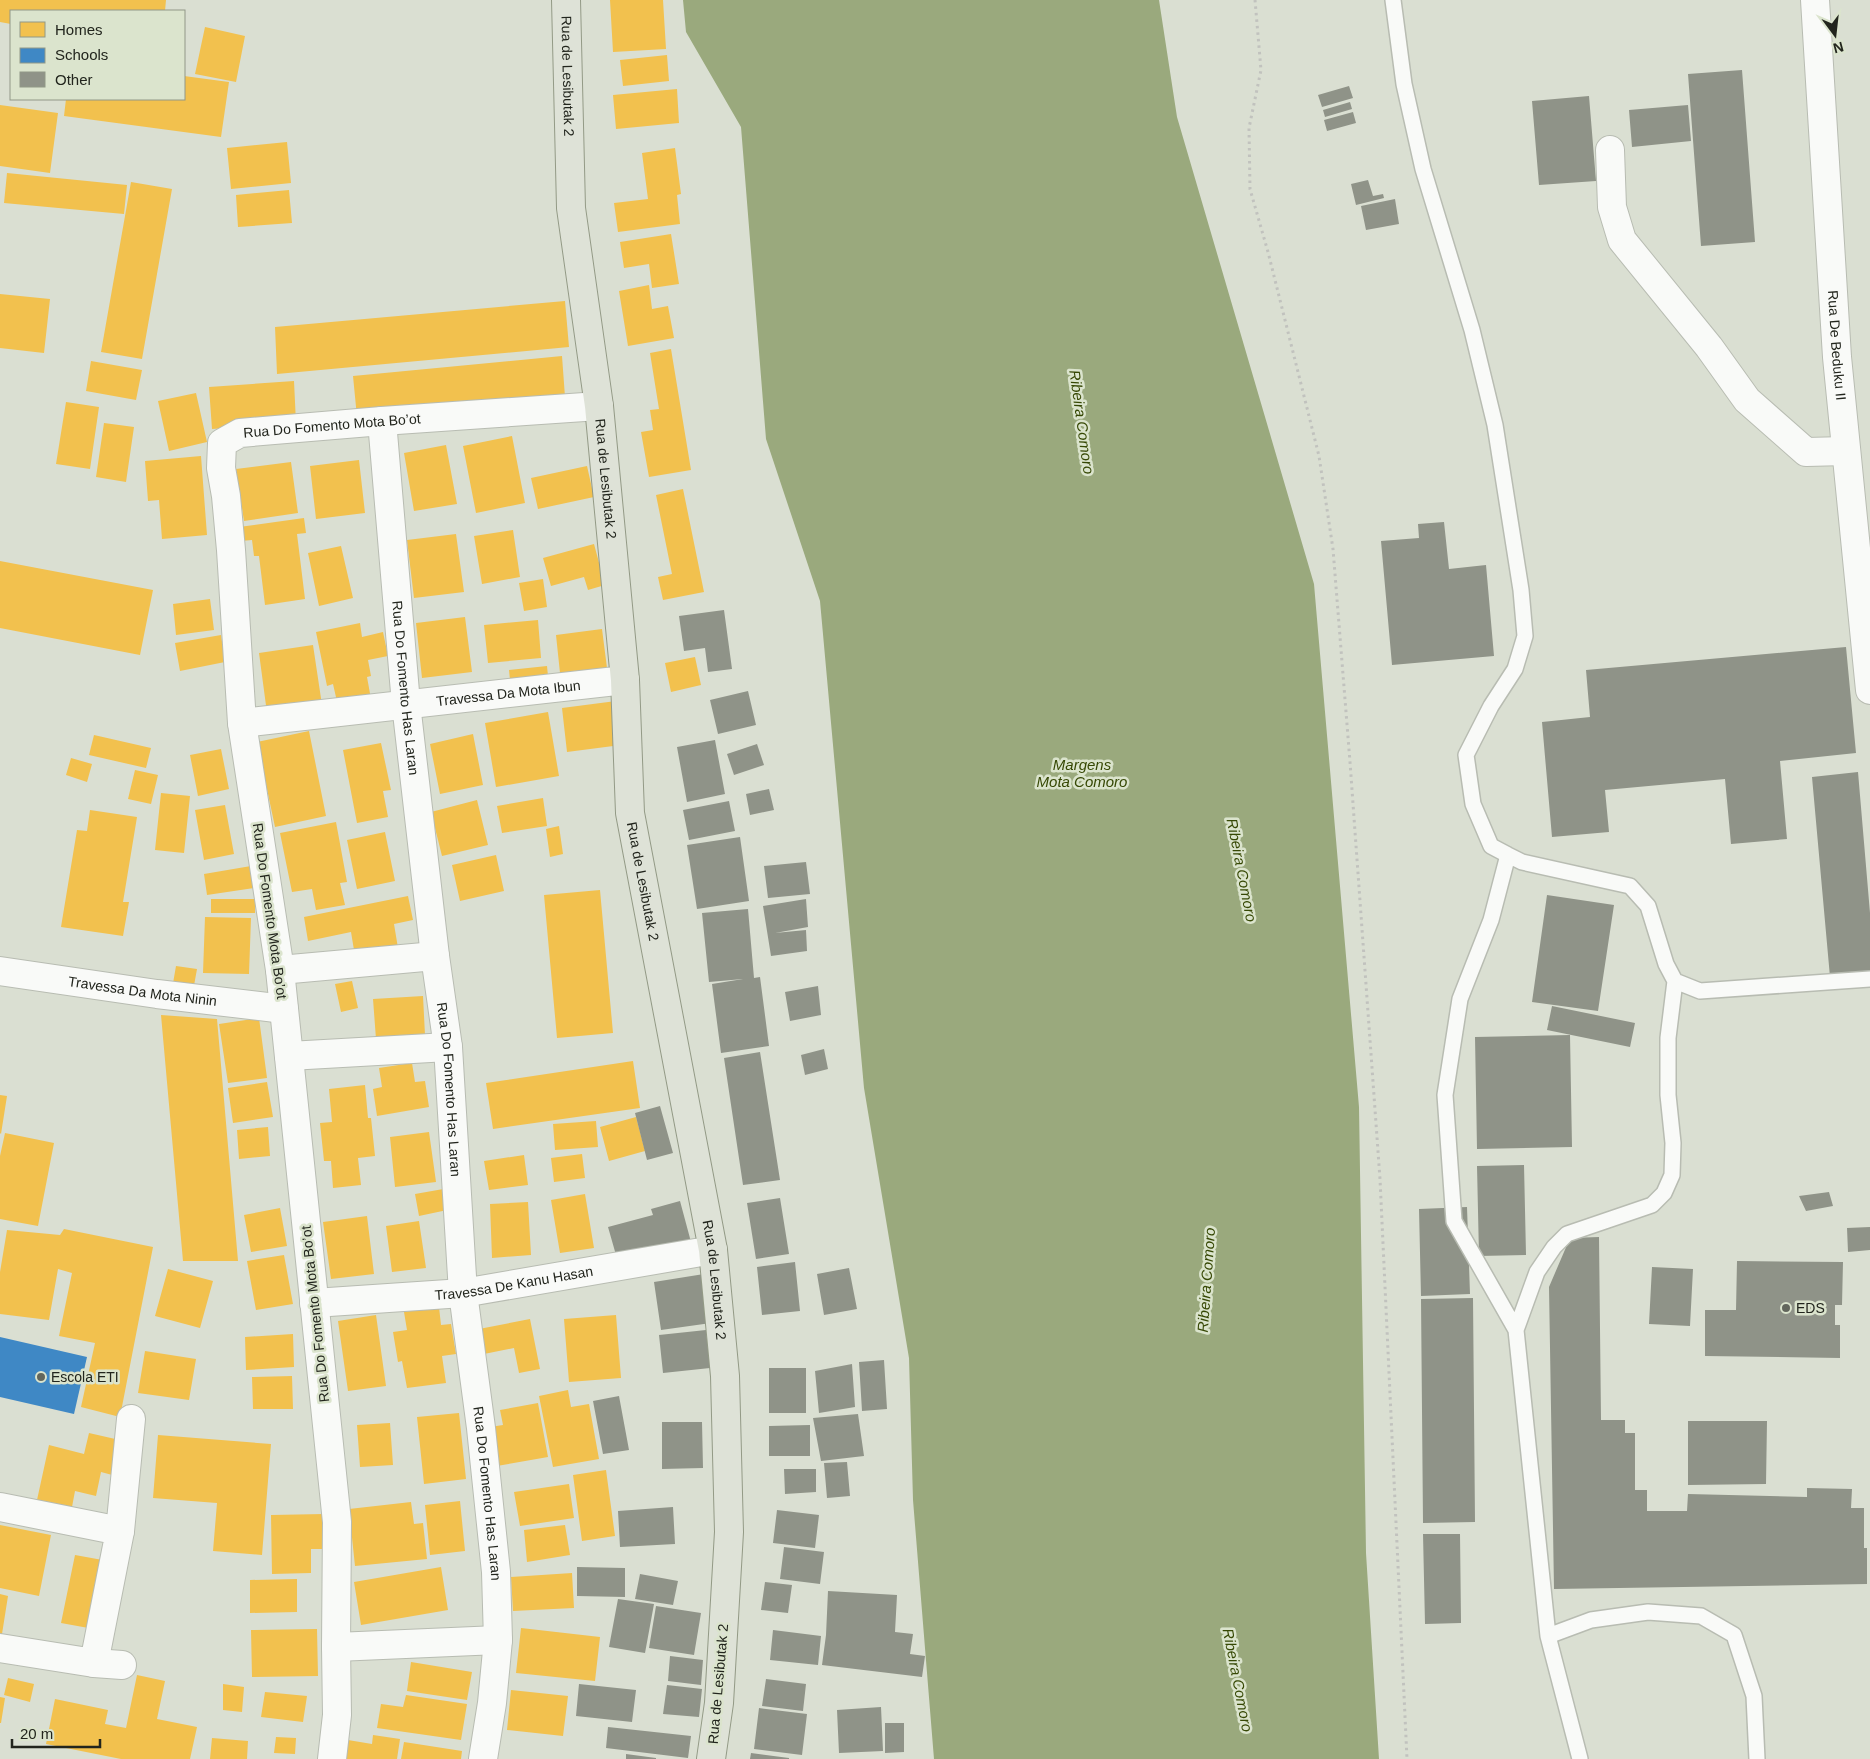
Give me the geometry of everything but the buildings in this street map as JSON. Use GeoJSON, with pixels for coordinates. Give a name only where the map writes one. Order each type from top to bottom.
{"type":"FeatureCollection","features":[{"type":"Feature","properties":{"kind":"main road","name":"Rua de Lesibutak 2"},"geometry":{"type":"LineString","coordinates":[[566,0],[571,208],[599,406],[625,680],[630,813],[713,1250],[725,1376],[729,1532],[719,1703],[711,1759]]}},
{"type":"Feature","properties":{"kind":"street","name":"Rua De Beduku II"},"geometry":{"type":"LineString","coordinates":[[1816,0],[1837,357],[1870,690]]}},
{"type":"Feature","properties":{"kind":"street"},"geometry":{"type":"LineString","coordinates":[[1610,150],[1612,207],[1622,240],[1709,347],[1747,400],[1806,452],[1846,451]]}},
{"type":"Feature","properties":{"kind":"street","name":"Rua Do Fomento Mota Bo’ot"},"geometry":{"type":"LineString","coordinates":[[332,1759],[337,1715],[337,1522],[280,970],[242,723],[231,550],[226,496],[221,468],[222,443],[240,433],[599,406]]}},
{"type":"Feature","properties":{"kind":"street","name":"Rua Do Fomento Has Laran"},"geometry":{"type":"LineString","coordinates":[[382,421],[406,704],[435,956],[448,1047],[463,1293],[482,1437],[496,1572],[498,1640],[492,1703],[483,1759]]}},
{"type":"Feature","properties":{"kind":"street","name":"Travessa Da Mota Ibun"},"geometry":{"type":"LineString","coordinates":[[242,723],[625,680]]}},
{"type":"Feature","properties":{"kind":"street"},"geometry":{"type":"LineString","coordinates":[[280,970],[435,956]]}},
{"type":"Feature","properties":{"kind":"street","name":"Travessa Da Mota Ninin"},"geometry":{"type":"LineString","coordinates":[[0,970],[157,994],[284,1009]]}},
{"type":"Feature","properties":{"kind":"street"},"geometry":{"type":"LineString","coordinates":[[289,1056],[448,1047]]}},
{"type":"Feature","properties":{"kind":"street","name":"Travessa De Kanu Hasan"},"geometry":{"type":"LineString","coordinates":[[314,1303],[463,1293],[713,1250]]}},
{"type":"Feature","properties":{"kind":"street"},"geometry":{"type":"LineString","coordinates":[[94,1663],[120,1531],[131,1419]]}},
{"type":"Feature","properties":{"kind":"street"},"geometry":{"type":"LineString","coordinates":[[0,1507],[120,1531]]}},
{"type":"Feature","properties":{"kind":"street"},"geometry":{"type":"LineString","coordinates":[[336,1647],[498,1640]]}},
{"type":"Feature","properties":{"kind":"street"},"geometry":{"type":"LineString","coordinates":[[0,1648],[94,1663],[122,1665]]}},
{"type":"Feature","properties":{"kind":"lane"},"geometry":{"type":"LineString","coordinates":[[1393,0],[1404,84],[1423,168],[1472,330],[1494,425],[1521,590],[1525,636],[1516,669],[1491,706],[1466,756],[1473,804],[1492,846],[1508,855],[1522,862],[1630,886],[1648,906],[1666,964],[1675,981],[1668,1038],[1668,1095],[1673,1143],[1672,1175],[1664,1193],[1652,1205],[1567,1234],[1554,1247],[1537,1272],[1516,1330]]}},
{"type":"Feature","properties":{"kind":"lane"},"geometry":{"type":"LineString","coordinates":[[1508,855],[1491,920],[1460,999],[1444,1094],[1454,1220],[1516,1330],[1548,1636],[1580,1759]]}},
{"type":"Feature","properties":{"kind":"lane"},"geometry":{"type":"LineString","coordinates":[[1675,981],[1700,991],[1870,979]]}},
{"type":"Feature","properties":{"kind":"lane"},"geometry":{"type":"LineString","coordinates":[[1548,1636],[1591,1620],[1648,1612],[1701,1616],[1734,1636],[1754,1696],[1757,1759]]}},
{"type":"Feature","properties":{"kind":"path"},"geometry":{"type":"LineString","coordinates":[[1256,0],[1261,70],[1249,128],[1250,189],[1268,252],[1319,456],[1333,558],[1380,1179],[1407,1759]]}},
{"type":"Feature","properties":{"kind":"water","name":"Margens Mota Comoro"},"geometry":{"type":"Polygon","coordinates":[[[683,0],[1159,0],[1177,117],[1314,584],[1359,1107],[1366,1553],[1379,1759],[934,1759],[913,1500],[909,1358],[864,1088],[820,601],[766,439],[741,127],[686,32],[683,0]]]}},
{"type":"Feature","properties":{"kind":"place","name":"EDS"},"geometry":{"type":"Point","coordinates":[1786,1308]}},
{"type":"Feature","properties":{"kind":"place","name":"Escola ETI"},"geometry":{"type":"Point","coordinates":[41,1377]}},
{"type":"Feature","properties":{"kind":"water label","name":"Ribeira Comoro"},"geometry":{"type":"Point","coordinates":[1082,422]}},
{"type":"Feature","properties":{"kind":"water label","name":"Ribeira Comoro"},"geometry":{"type":"Point","coordinates":[1242,870]}},
{"type":"Feature","properties":{"kind":"water label","name":"Ribeira Comoro"},"geometry":{"type":"Point","coordinates":[1206,1280]}},
{"type":"Feature","properties":{"kind":"water label","name":"Ribeira Comoro"},"geometry":{"type":"Point","coordinates":[1238,1680]}}]}
